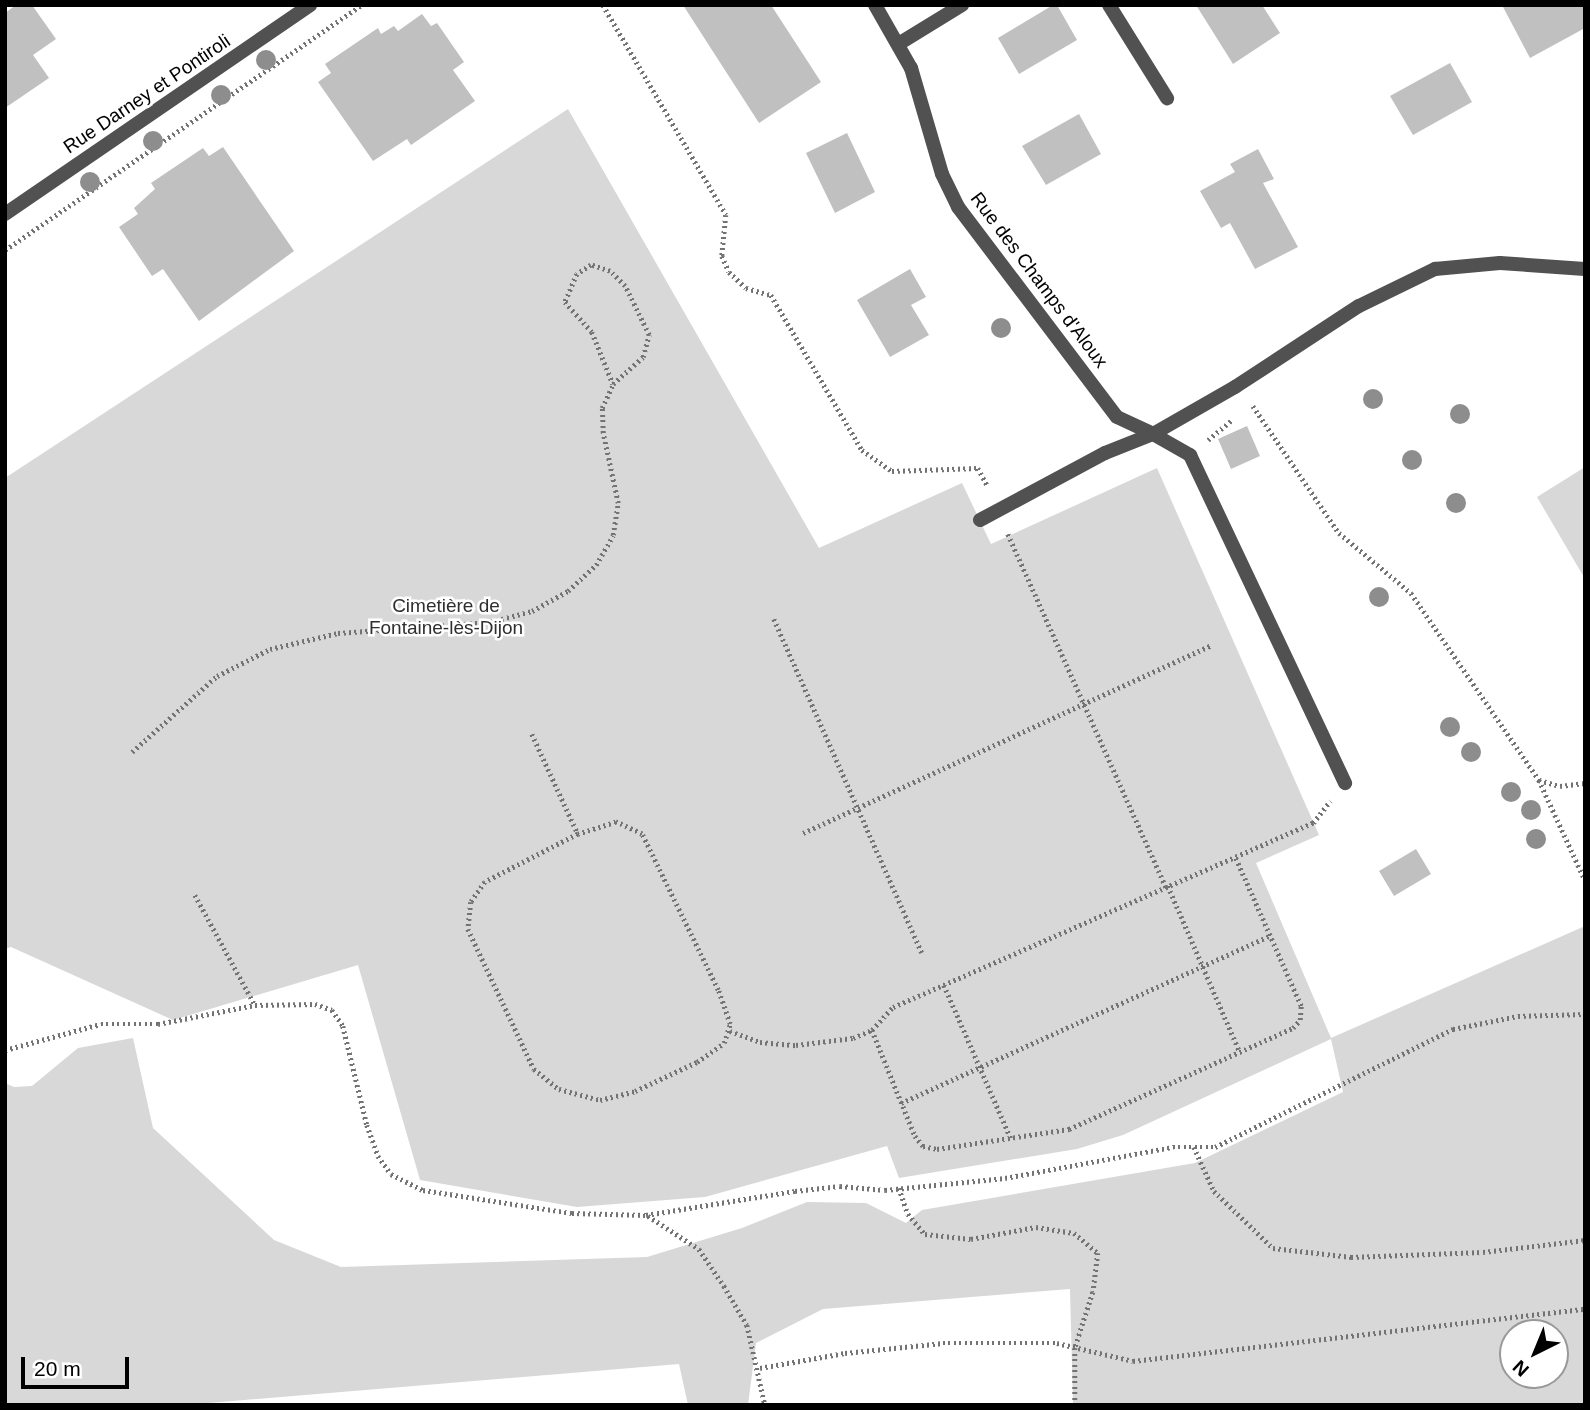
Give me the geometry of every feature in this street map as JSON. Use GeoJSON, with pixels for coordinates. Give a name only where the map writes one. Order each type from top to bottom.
{"type":"FeatureCollection","features":[{"type":"Feature","properties":{"kind":"street","name":"Rue Darney et Pontiroli"},"geometry":{"type":"LineString","coordinates":[[5,214],[310,5]]}},
{"type":"Feature","properties":{"kind":"street","name":"Rue des Champs d'Aloux"},"geometry":{"type":"LineString","coordinates":[[875,5],[900,43],[942,174],[958,207],[1117,417],[1190,455]]}},
{"type":"Feature","properties":{"kind":"street"},"geometry":{"type":"LineString","coordinates":[[900,43],[962,5]]}},
{"type":"Feature","properties":{"kind":"street"},"geometry":{"type":"LineString","coordinates":[[1109,5],[1167,99]]}},
{"type":"Feature","properties":{"kind":"street"},"geometry":{"type":"LineString","coordinates":[[980,520],[1105,453],[1153,434],[1236,387],[1359,306],[1435,269],[1500,263],[1585,269]]}},
{"type":"Feature","properties":{"kind":"street"},"geometry":{"type":"LineString","coordinates":[[1190,455],[1345,782]]}},
{"type":"Feature","properties":{"kind":"path"},"geometry":{"type":"LineString","coordinates":[[5,250],[361,5]]}},
{"type":"Feature","properties":{"kind":"path"},"geometry":{"type":"LineString","coordinates":[[603,5],[726,215],[722,256],[729,272],[746,288],[771,295],[862,450],[892,471],[978,468],[1240,1052]]}},
{"type":"Feature","properties":{"kind":"path"},"geometry":{"type":"LineString","coordinates":[[131,752],[217,676],[270,649],[338,633],[491,622],[532,611],[568,591],[605,552],[617,519],[601,419],[613,384],[643,357],[649,335],[625,286],[610,271],[591,265],[577,274],[565,302],[592,332],[613,384]]}},
{"type":"Feature","properties":{"kind":"path"},"geometry":{"type":"LineString","coordinates":[[1190,455],[1264,398]]}},
{"type":"Feature","properties":{"kind":"path"},"geometry":{"type":"LineString","coordinates":[[1253,406],[1339,533],[1411,593],[1539,780],[1585,880]]}},
{"type":"Feature","properties":{"kind":"path"},"geometry":{"type":"LineString","coordinates":[[774,619],[922,953]]}},
{"type":"Feature","properties":{"kind":"path"},"geometry":{"type":"LineString","coordinates":[[803,833],[1211,645]]}},
{"type":"Feature","properties":{"kind":"path"},"geometry":{"type":"LineString","coordinates":[[532,734],[578,834]]}},
{"type":"Feature","properties":{"kind":"path"},"geometry":{"type":"LineString","coordinates":[[1539,780],[1560,786],[1585,783]]}},
{"type":"Feature","properties":{"kind":"path"},"geometry":{"type":"LineString","coordinates":[[730,1031],[760,1042],[807,1046],[872,1030],[893,1007],[1313,823],[1345,782]]}},
{"type":"Feature","properties":{"kind":"path"},"geometry":{"type":"LineString","coordinates":[[616,822],[642,834],[718,990],[730,1031],[724,1043],[697,1062],[609,1099],[559,1089],[534,1069],[470,939],[468,910],[475,894],[491,877],[578,834],[616,822]]}},
{"type":"Feature","properties":{"kind":"path"},"geometry":{"type":"LineString","coordinates":[[872,1030],[901,1103],[923,1146],[937,1149],[1069,1129],[1293,1028],[1302,1013],[1235,857]]}},
{"type":"Feature","properties":{"kind":"path"},"geometry":{"type":"LineString","coordinates":[[195,895],[255,1005]]}},
{"type":"Feature","properties":{"kind":"path"},"geometry":{"type":"LineString","coordinates":[[901,1103],[1270,936]]}},
{"type":"Feature","properties":{"kind":"path"},"geometry":{"type":"LineString","coordinates":[[944,985],[1011,1138]]}},
{"type":"Feature","properties":{"kind":"path"},"geometry":{"type":"LineString","coordinates":[[5,1050],[101,1024],[158,1024],[255,1005],[298,1002],[332,1010],[343,1026],[378,1156],[391,1174],[408,1184],[572,1213],[646,1215],[817,1188],[899,1188],[1005,1178],[1194,1147],[1215,1147],[1453,1029],[1518,1016],[1585,1014]]}},
{"type":"Feature","properties":{"kind":"path"},"geometry":{"type":"LineString","coordinates":[[1194,1147],[1214,1191],[1273,1248],[1351,1257],[1483,1252],[1585,1240]]}},
{"type":"Feature","properties":{"kind":"path"},"geometry":{"type":"LineString","coordinates":[[899,1188],[908,1214],[925,1234],[971,1239],[1036,1227],[1074,1233],[1098,1253],[1093,1292],[1075,1348],[1075,1405]]}},
{"type":"Feature","properties":{"kind":"path"},"geometry":{"type":"LineString","coordinates":[[646,1215],[699,1249],[747,1325],[760,1368],[765,1405]]}},
{"type":"Feature","properties":{"kind":"path"},"geometry":{"type":"LineString","coordinates":[[760,1368],[845,1353],[943,1343],[1075,1348],[1133,1361],[1585,1309]]}},
{"type":"Feature","properties":{"kind":"green space","name":"Cimetière de Fontaine-lès-Dijon"},"geometry":{"type":"Polygon","coordinates":[[[568,109],[819,548],[962,483],[991,544],[1157,468],[1319,835],[1256,863],[1331,1038],[1585,926],[1585,1405],[1073,1405],[1070,1289],[823,1309],[756,1343],[748,1405],[688,1405],[679,1364],[185,1405],[5,1405],[5,1083],[14,1087],[32,1086],[78,1048],[133,1038],[153,1128],[274,1240],[341,1267],[647,1257],[742,1228],[807,1202],[866,1203],[906,1223],[922,1210],[1195,1163],[1343,1092],[1331,1039],[1123,1135],[1077,1149],[899,1178],[887,1146],[705,1197],[577,1207],[420,1180],[358,965],[173,1020],[11,947],[5,949],[5,478],[568,109]]]}},
{"type":"Feature","properties":{"kind":"green space"},"geometry":{"type":"Polygon","coordinates":[[[1585,467],[1585,579],[1537,497],[1585,467]]]}},
{"type":"Feature","properties":{"kind":"building"},"geometry":{"type":"Polygon","coordinates":[[[16,5],[32,5],[56,39],[33,55],[49,78],[5,108],[5,13],[16,5]]]}},
{"type":"Feature","properties":{"kind":"building"},"geometry":{"type":"Polygon","coordinates":[[[683,5],[771,5],[821,82],[759,123],[683,5]]]}},
{"type":"Feature","properties":{"kind":"building"},"geometry":{"type":"Polygon","coordinates":[[[1057,5],[1077,40],[1019,74],[998,38],[1057,5]]]}},
{"type":"Feature","properties":{"kind":"building"},"geometry":{"type":"Polygon","coordinates":[[[1196,5],[1262,5],[1280,33],[1233,64],[1196,5]]]}},
{"type":"Feature","properties":{"kind":"building"},"geometry":{"type":"Polygon","coordinates":[[[1502,5],[1585,5],[1585,28],[1530,58],[1502,5]]]}},
{"type":"Feature","properties":{"kind":"building"},"geometry":{"type":"Polygon","coordinates":[[[422,14],[431,26],[437,23],[464,62],[453,70],[475,101],[411,145],[407,139],[373,161],[318,82],[331,73],[325,64],[378,28],[381,34],[394,26],[398,31],[422,14]]]}},
{"type":"Feature","properties":{"kind":"building"},"geometry":{"type":"Polygon","coordinates":[[[1450,63],[1472,102],[1413,135],[1390,96],[1450,63]]]}},
{"type":"Feature","properties":{"kind":"building"},"geometry":{"type":"Polygon","coordinates":[[[1079,114],[1101,154],[1046,185],[1022,146],[1079,114]]]}},
{"type":"Feature","properties":{"kind":"building"},"geometry":{"type":"Polygon","coordinates":[[[847,133],[875,192],[835,213],[806,153],[847,133]]]}},
{"type":"Feature","properties":{"kind":"building"},"geometry":{"type":"Polygon","coordinates":[[[223,147],[294,251],[199,321],[163,269],[152,276],[119,227],[138,214],[134,208],[155,189],[151,183],[203,148],[209,156],[223,147]]]}},
{"type":"Feature","properties":{"kind":"building"},"geometry":{"type":"Polygon","coordinates":[[[1258,149],[1274,179],[1263,183],[1298,247],[1255,269],[1230,223],[1221,228],[1200,191],[1235,172],[1230,164],[1258,149]]]}},
{"type":"Feature","properties":{"kind":"building"},"geometry":{"type":"Polygon","coordinates":[[[910,269],[926,297],[911,305],[929,335],[890,357],[857,300],[910,269]]]}},
{"type":"Feature","properties":{"kind":"building"},"geometry":{"type":"Polygon","coordinates":[[[1247,426],[1260,456],[1231,469],[1218,439],[1247,426]]]}},
{"type":"Feature","properties":{"kind":"building"},"geometry":{"type":"Polygon","coordinates":[[[1416,849],[1431,874],[1394,896],[1379,871],[1416,849]]]}}]}
